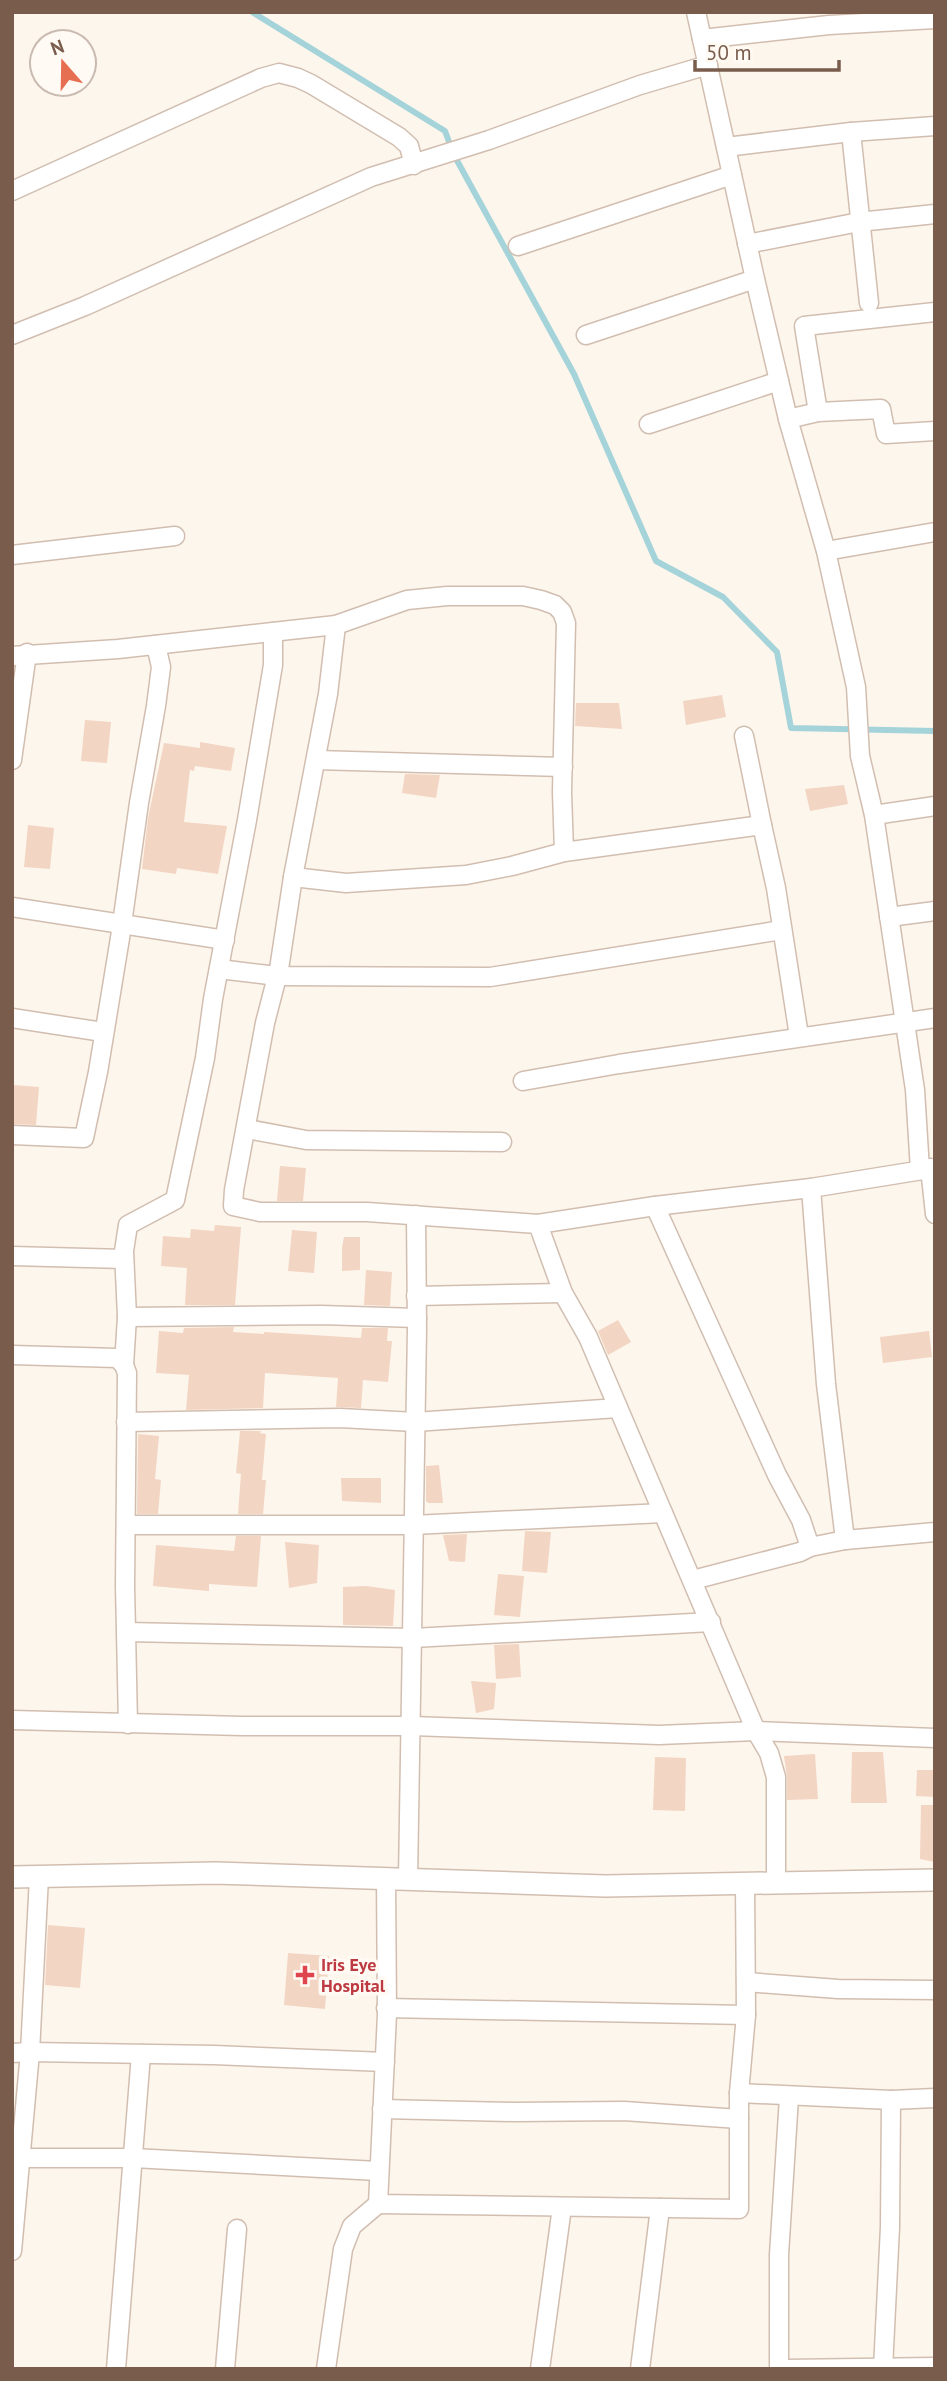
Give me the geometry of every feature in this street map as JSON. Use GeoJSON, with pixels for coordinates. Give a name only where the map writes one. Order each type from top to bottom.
{"type":"FeatureCollection","features":[{"type":"Feature","properties":{"kind":"street"},"geometry":{"type":"LineString","coordinates":[[696,12],[788,419],[826,551],[856,687],[860,755],[874,815],[935,1214]]}},
{"type":"Feature","properties":{"kind":"street"},"geometry":{"type":"LineString","coordinates":[[702,39],[827,18],[935,19]]}},
{"type":"Feature","properties":{"kind":"street"},"geometry":{"type":"LineString","coordinates":[[12,335],[85,306],[371,177],[489,140],[639,85],[708,65]]}},
{"type":"Feature","properties":{"kind":"street"},"geometry":{"type":"LineString","coordinates":[[12,191],[261,78],[279,73],[312,84],[385,126],[409,146],[414,165]]}},
{"type":"Feature","properties":{"kind":"street"},"geometry":{"type":"LineString","coordinates":[[726,147],[851,132],[935,126]]}},
{"type":"Feature","properties":{"kind":"street"},"geometry":{"type":"LineString","coordinates":[[851,132],[869,303]]}},
{"type":"Feature","properties":{"kind":"street"},"geometry":{"type":"LineString","coordinates":[[518,246],[732,175]]}},
{"type":"Feature","properties":{"kind":"street"},"geometry":{"type":"LineString","coordinates":[[747,244],[859,222],[935,214]]}},
{"type":"Feature","properties":{"kind":"street"},"geometry":{"type":"LineString","coordinates":[[586,335],[755,279]]}},
{"type":"Feature","properties":{"kind":"street"},"geometry":{"type":"LineString","coordinates":[[818,412],[804,326],[935,312]]}},
{"type":"Feature","properties":{"kind":"street"},"geometry":{"type":"LineString","coordinates":[[649,424],[779,381]]}},
{"type":"Feature","properties":{"kind":"street"},"geometry":{"type":"LineString","coordinates":[[788,419],[818,412],[881,409],[886,434],[935,431]]}},
{"type":"Feature","properties":{"kind":"street"},"geometry":{"type":"LineString","coordinates":[[826,551],[935,532]]}},
{"type":"Feature","properties":{"kind":"street"},"geometry":{"type":"LineString","coordinates":[[12,555],[175,536]]}},
{"type":"Feature","properties":{"kind":"street"},"geometry":{"type":"LineString","coordinates":[[12,760],[20,654],[118,649],[336,625],[407,600],[447,596],[523,596],[555,605],[562,612],[566,623],[564,852]]}},
{"type":"Feature","properties":{"kind":"street"},"geometry":{"type":"LineString","coordinates":[[336,625],[328,694],[233,1206],[260,1212],[416,1214],[538,1224],[654,1206],[811,1188],[928,1169]]}},
{"type":"Feature","properties":{"kind":"street"},"geometry":{"type":"LineString","coordinates":[[128,1724],[127,1373],[124,1365],[127,1317],[124,1259],[128,1224],[175,1200],[205,1058],[264,722],[273,665],[273,632]]}},
{"type":"Feature","properties":{"kind":"street"},"geometry":{"type":"LineString","coordinates":[[12,1135],[84,1138],[98,1072],[161,667],[156,645]]}},
{"type":"Feature","properties":{"kind":"street"},"geometry":{"type":"LineString","coordinates":[[744,736],[776,888],[799,1036]]}},
{"type":"Feature","properties":{"kind":"street"},"geometry":{"type":"LineString","coordinates":[[316,760],[563,767]]}},
{"type":"Feature","properties":{"kind":"street"},"geometry":{"type":"LineString","coordinates":[[874,815],[935,806]]}},
{"type":"Feature","properties":{"kind":"street"},"geometry":{"type":"LineString","coordinates":[[293,877],[346,883],[466,875],[564,852],[762,825]]}},
{"type":"Feature","properties":{"kind":"street"},"geometry":{"type":"LineString","coordinates":[[12,907],[225,940]]}},
{"type":"Feature","properties":{"kind":"street"},"geometry":{"type":"LineString","coordinates":[[889,917],[935,911]]}},
{"type":"Feature","properties":{"kind":"street"},"geometry":{"type":"LineString","coordinates":[[219,968],[277,976],[490,977],[782,930]]}},
{"type":"Feature","properties":{"kind":"street"},"geometry":{"type":"LineString","coordinates":[[12,1018],[103,1032]]}},
{"type":"Feature","properties":{"kind":"street"},"geometry":{"type":"LineString","coordinates":[[523,1081],[799,1036],[935,1018]]}},
{"type":"Feature","properties":{"kind":"street"},"geometry":{"type":"LineString","coordinates":[[247,1129],[306,1140],[502,1142]]}},
{"type":"Feature","properties":{"kind":"street"},"geometry":{"type":"LineString","coordinates":[[811,1188],[826,1384],[845,1539]]}},
{"type":"Feature","properties":{"kind":"street"},"geometry":{"type":"LineString","coordinates":[[654,1206],[801,1520],[810,1547]]}},
{"type":"Feature","properties":{"kind":"street"},"geometry":{"type":"LineString","coordinates":[[408,1879],[417,1318],[416,1214]]}},
{"type":"Feature","properties":{"kind":"street"},"geometry":{"type":"LineString","coordinates":[[538,1224],[563,1293],[588,1337],[756,1731],[769,1753],[776,1777],[776,1883]]}},
{"type":"Feature","properties":{"kind":"street"},"geometry":{"type":"LineString","coordinates":[[12,1256],[124,1259]]}},
{"type":"Feature","properties":{"kind":"street"},"geometry":{"type":"LineString","coordinates":[[416,1296],[563,1293]]}},
{"type":"Feature","properties":{"kind":"street"},"geometry":{"type":"LineString","coordinates":[[127,1317],[320,1315],[417,1318]]}},
{"type":"Feature","properties":{"kind":"street"},"geometry":{"type":"LineString","coordinates":[[12,1355],[117,1359],[124,1365]]}},
{"type":"Feature","properties":{"kind":"street"},"geometry":{"type":"LineString","coordinates":[[126,1422],[340,1418],[415,1422],[618,1408]]}},
{"type":"Feature","properties":{"kind":"street"},"geometry":{"type":"LineString","coordinates":[[127,1525],[413,1525],[663,1513]]}},
{"type":"Feature","properties":{"kind":"street"},"geometry":{"type":"LineString","coordinates":[[693,1580],[845,1539],[935,1532]]}},
{"type":"Feature","properties":{"kind":"street"},"geometry":{"type":"LineString","coordinates":[[127,1632],[413,1638],[710,1622]]}},
{"type":"Feature","properties":{"kind":"street"},"geometry":{"type":"LineString","coordinates":[[12,1720],[128,1724],[412,1726],[659,1735],[756,1731],[935,1738]]}},
{"type":"Feature","properties":{"kind":"street"},"geometry":{"type":"LineString","coordinates":[[12,1877],[215,1872],[604,1886],[935,1880]]}},
{"type":"Feature","properties":{"kind":"street"},"geometry":{"type":"LineString","coordinates":[[12,2251],[21,2053],[39,1877]]}},
{"type":"Feature","properties":{"kind":"street"},"geometry":{"type":"LineString","coordinates":[[378,2204],[385,2062],[386,1878]]}},
{"type":"Feature","properties":{"kind":"street"},"geometry":{"type":"LineString","coordinates":[[326,2369],[343,2249],[352,2226],[378,2204],[739,2209],[739,2093],[746,2015],[745,1883]]}},
{"type":"Feature","properties":{"kind":"street"},"geometry":{"type":"LineString","coordinates":[[746,1982],[838,1989],[935,1990]]}},
{"type":"Feature","properties":{"kind":"street"},"geometry":{"type":"LineString","coordinates":[[386,2008],[746,2015]]}},
{"type":"Feature","properties":{"kind":"street"},"geometry":{"type":"LineString","coordinates":[[21,2053],[385,2062]]}},
{"type":"Feature","properties":{"kind":"street"},"geometry":{"type":"LineString","coordinates":[[116,2369],[141,2054]]}},
{"type":"Feature","properties":{"kind":"street"},"geometry":{"type":"LineString","coordinates":[[739,2093],[891,2100],[935,2098]]}},
{"type":"Feature","properties":{"kind":"street"},"geometry":{"type":"LineString","coordinates":[[779,2369],[779,2255],[789,2097]]}},
{"type":"Feature","properties":{"kind":"street"},"geometry":{"type":"LineString","coordinates":[[883,2368],[890,2227],[891,2100]]}},
{"type":"Feature","properties":{"kind":"street"},"geometry":{"type":"LineString","coordinates":[[382,2109],[624,2111],[739,2119]]}},
{"type":"Feature","properties":{"kind":"street"},"geometry":{"type":"LineString","coordinates":[[16,2159],[133,2158],[378,2171]]}},
{"type":"Feature","properties":{"kind":"street"},"geometry":{"type":"LineString","coordinates":[[540,2369],[562,2207]]}},
{"type":"Feature","properties":{"kind":"street"},"geometry":{"type":"LineString","coordinates":[[640,2369],[660,2208]]}},
{"type":"Feature","properties":{"kind":"street"},"geometry":{"type":"LineString","coordinates":[[225,2369],[237,2229]]}},
{"type":"Feature","properties":{"kind":"street"},"geometry":{"type":"LineString","coordinates":[[786,2369],[935,2367]]}},
{"type":"Feature","properties":{"kind":"building"},"geometry":{"type":"Polygon","coordinates":[[[722,695],[726,717],[686,725],[683,701],[722,695]]]}},
{"type":"Feature","properties":{"kind":"building"},"geometry":{"type":"Polygon","coordinates":[[[576,703],[619,703],[622,729],[575,726],[576,703]]]}},
{"type":"Feature","properties":{"kind":"building"},"geometry":{"type":"Polygon","coordinates":[[[85,720],[111,722],[107,763],[81,761],[85,720]]]}},
{"type":"Feature","properties":{"kind":"building"},"geometry":{"type":"Polygon","coordinates":[[[200,742],[235,748],[231,771],[195,766],[194,771],[190,770],[184,822],[227,826],[218,874],[177,868],[176,874],[142,869],[148,818],[164,743],[200,748],[200,742]]]}},
{"type":"Feature","properties":{"kind":"building"},"geometry":{"type":"Polygon","coordinates":[[[405,774],[440,775],[436,798],[402,793],[405,774]]]}},
{"type":"Feature","properties":{"kind":"building"},"geometry":{"type":"Polygon","coordinates":[[[844,785],[848,804],[810,811],[805,789],[844,785]]]}},
{"type":"Feature","properties":{"kind":"building"},"geometry":{"type":"Polygon","coordinates":[[[28,825],[54,828],[50,869],[24,867],[28,825]]]}},
{"type":"Feature","properties":{"kind":"building"},"geometry":{"type":"Polygon","coordinates":[[[13,1085],[39,1087],[36,1125],[12,1124],[13,1085]]]}},
{"type":"Feature","properties":{"kind":"building"},"geometry":{"type":"Polygon","coordinates":[[[280,1166],[306,1168],[303,1201],[277,1201],[280,1166]]]}},
{"type":"Feature","properties":{"kind":"building"},"geometry":{"type":"Polygon","coordinates":[[[215,1225],[241,1227],[235,1305],[185,1305],[187,1268],[161,1266],[163,1236],[190,1238],[191,1229],[214,1231],[215,1225]]]}},
{"type":"Feature","properties":{"kind":"building"},"geometry":{"type":"Polygon","coordinates":[[[292,1230],[317,1232],[314,1273],[288,1271],[292,1230]]]}},
{"type":"Feature","properties":{"kind":"building"},"geometry":{"type":"Polygon","coordinates":[[[344,1237],[360,1237],[360,1270],[342,1271],[344,1237]]]}},
{"type":"Feature","properties":{"kind":"building"},"geometry":{"type":"Polygon","coordinates":[[[366,1270],[392,1272],[390,1306],[364,1305],[366,1270]]]}},
{"type":"Feature","properties":{"kind":"building"},"geometry":{"type":"Polygon","coordinates":[[[618,1320],[631,1342],[608,1355],[598,1331],[618,1320]]]}},
{"type":"Feature","properties":{"kind":"building"},"geometry":{"type":"Polygon","coordinates":[[[234,1327],[233,1332],[361,1338],[362,1328],[388,1328],[387,1341],[392,1341],[388,1382],[363,1380],[361,1408],[336,1407],[338,1378],[265,1373],[263,1408],[186,1410],[189,1375],[156,1373],[159,1331],[183,1333],[184,1328],[234,1327]]]}},
{"type":"Feature","properties":{"kind":"building"},"geometry":{"type":"Polygon","coordinates":[[[929,1331],[932,1357],[883,1363],[880,1337],[929,1331]]]}},
{"type":"Feature","properties":{"kind":"building"},"geometry":{"type":"Polygon","coordinates":[[[240,1431],[261,1431],[260,1433],[266,1434],[262,1480],[266,1480],[263,1514],[238,1514],[241,1474],[236,1473],[240,1431]]]}},
{"type":"Feature","properties":{"kind":"building"},"geometry":{"type":"Polygon","coordinates":[[[138,1434],[159,1436],[155,1479],[161,1480],[158,1514],[137,1514],[138,1434]]]}},
{"type":"Feature","properties":{"kind":"building"},"geometry":{"type":"Polygon","coordinates":[[[439,1465],[443,1503],[428,1503],[426,1466],[439,1465]]]}},
{"type":"Feature","properties":{"kind":"building"},"geometry":{"type":"Polygon","coordinates":[[[341,1478],[381,1478],[381,1503],[342,1501],[341,1478]]]}},
{"type":"Feature","properties":{"kind":"building"},"geometry":{"type":"Polygon","coordinates":[[[525,1531],[551,1532],[547,1573],[522,1571],[525,1531]]]}},
{"type":"Feature","properties":{"kind":"building"},"geometry":{"type":"Polygon","coordinates":[[[467,1534],[465,1562],[449,1561],[443,1535],[467,1534]]]}},
{"type":"Feature","properties":{"kind":"building"},"geometry":{"type":"Polygon","coordinates":[[[236,1536],[261,1536],[257,1587],[209,1584],[209,1591],[153,1586],[156,1545],[234,1551],[236,1536]]]}},
{"type":"Feature","properties":{"kind":"building"},"geometry":{"type":"Polygon","coordinates":[[[285,1542],[319,1545],[317,1583],[289,1588],[285,1542]]]}},
{"type":"Feature","properties":{"kind":"building"},"geometry":{"type":"Polygon","coordinates":[[[498,1574],[524,1576],[520,1617],[494,1615],[498,1574]]]}},
{"type":"Feature","properties":{"kind":"building"},"geometry":{"type":"Polygon","coordinates":[[[366,1586],[395,1590],[393,1626],[343,1625],[343,1587],[366,1586]]]}},
{"type":"Feature","properties":{"kind":"building"},"geometry":{"type":"Polygon","coordinates":[[[519,1644],[521,1677],[496,1679],[494,1645],[519,1644]]]}},
{"type":"Feature","properties":{"kind":"building"},"geometry":{"type":"Polygon","coordinates":[[[471,1681],[496,1683],[494,1709],[476,1713],[471,1681]]]}},
{"type":"Feature","properties":{"kind":"building"},"geometry":{"type":"Polygon","coordinates":[[[852,1752],[883,1752],[887,1803],[851,1803],[852,1752]]]}},
{"type":"Feature","properties":{"kind":"building"},"geometry":{"type":"Polygon","coordinates":[[[815,1754],[818,1799],[787,1800],[784,1756],[815,1754]]]}},
{"type":"Feature","properties":{"kind":"building"},"geometry":{"type":"Polygon","coordinates":[[[655,1757],[686,1758],[685,1811],[653,1810],[655,1757]]]}},
{"type":"Feature","properties":{"kind":"building"},"geometry":{"type":"Polygon","coordinates":[[[917,1770],[935,1770],[935,1797],[916,1796],[917,1770]]]}},
{"type":"Feature","properties":{"kind":"building"},"geometry":{"type":"Polygon","coordinates":[[[921,1805],[935,1805],[935,1862],[920,1859],[921,1805]]]}},
{"type":"Feature","properties":{"kind":"building"},"geometry":{"type":"Polygon","coordinates":[[[48,1925],[85,1928],[80,1988],[45,1985],[48,1925]]]}},
{"type":"Feature","properties":{"kind":"building"},"geometry":{"type":"Polygon","coordinates":[[[288,1953],[329,1956],[325,2009],[284,2005],[288,1953]]]}},
{"type":"Feature","properties":{"kind":"waterway"},"geometry":{"type":"LineString","coordinates":[[252,12],[445,131],[454,155],[574,374],[656,561],[723,597],[777,652],[791,728],[935,731]]}},
{"type":"Feature","properties":{"kind":"place","name":"Iris Eye Hospital"},"geometry":{"type":"Point","coordinates":[305,1975]}}]}
